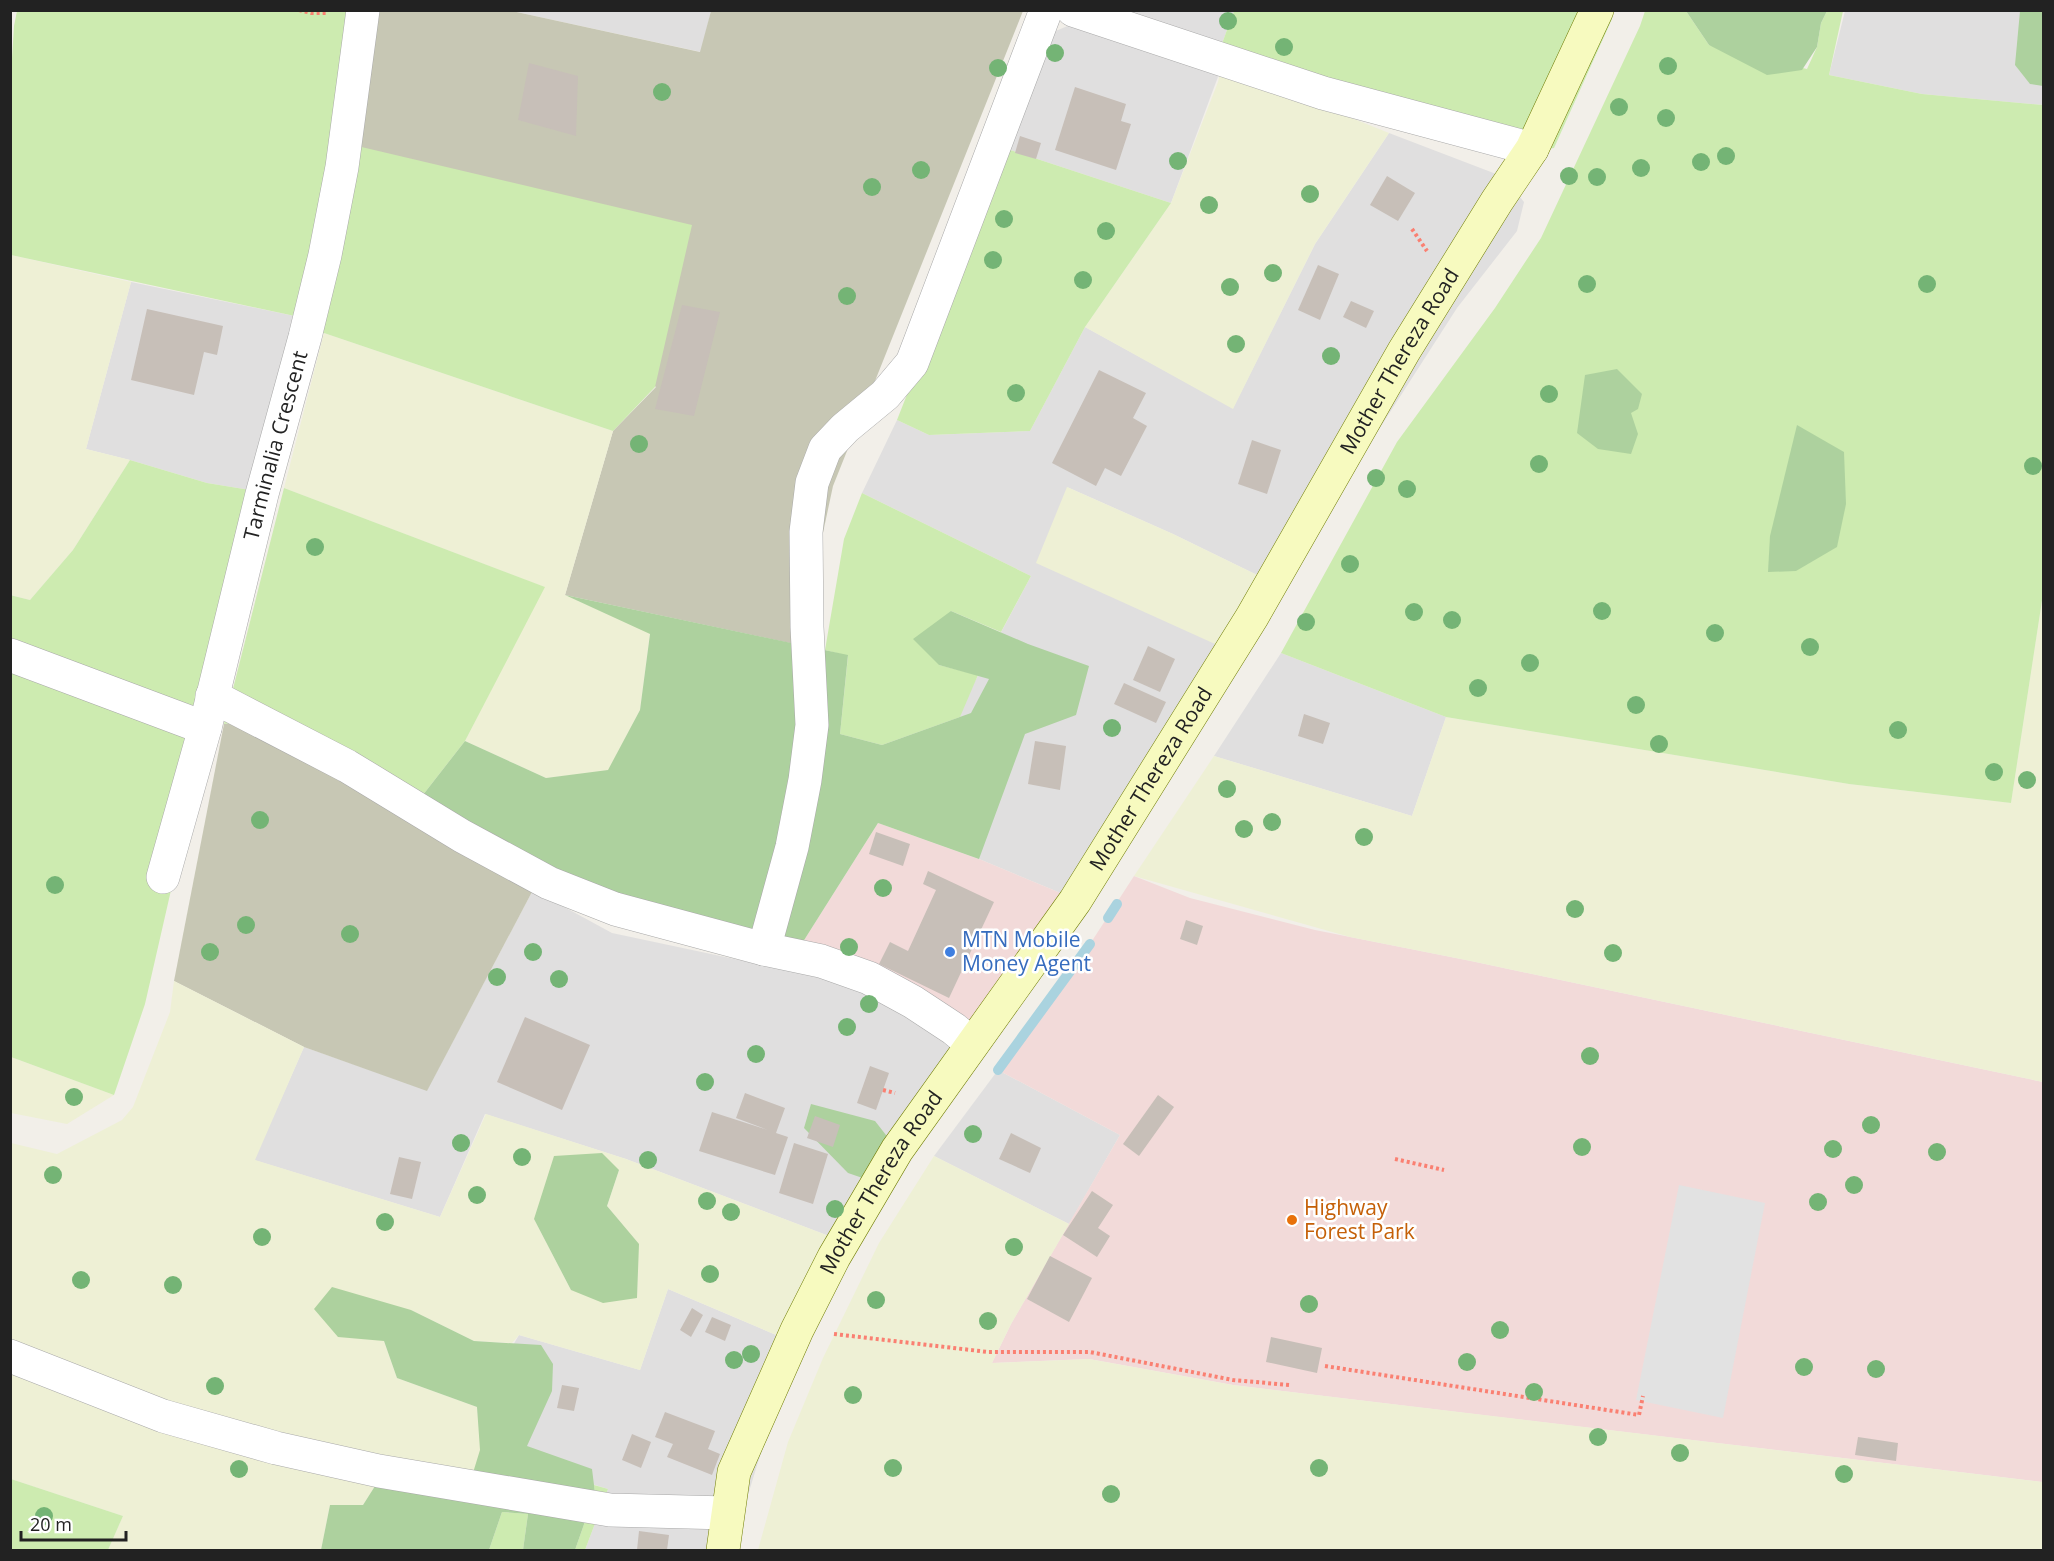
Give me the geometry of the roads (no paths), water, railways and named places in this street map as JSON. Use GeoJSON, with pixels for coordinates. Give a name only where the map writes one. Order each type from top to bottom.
{"type":"FeatureCollection","features":[{"type":"Feature","properties":{"kind":"street","name":"Tarminalia Crescent"},"geometry":{"type":"LineString","coordinates":[[164,877],[205,728],[262,494],[325,255],[342,167],[363,10]]}},
{"type":"Feature","properties":{"kind":"street"},"geometry":{"type":"LineString","coordinates":[[764,950],[792,847],[805,780],[812,725],[807,627],[806,532],[812,483],[825,449],[845,428],[885,395],[912,363],[1046,10]]}},
{"type":"Feature","properties":{"kind":"street"},"geometry":{"type":"LineString","coordinates":[[1073,10],[1323,93],[1532,149]]}},
{"type":"Feature","properties":{"kind":"street","name":"Mother Thereza Road"},"geometry":{"type":"LineString","coordinates":[[723,1551],[734,1472],[797,1330],[834,1257],[897,1150],[1075,901],[1252,617],[1404,351],[1532,149],[1597,10]]}},
{"type":"Feature","properties":{"kind":"street"},"geometry":{"type":"LineString","coordinates":[[10,656],[205,728]]}},
{"type":"Feature","properties":{"kind":"street"},"geometry":{"type":"LineString","coordinates":[[212,696],[347,766],[462,836],[549,883],[615,909],[764,950],[821,961],[869,978],[913,1002],[972,1044]]}},
{"type":"Feature","properties":{"kind":"street"},"geometry":{"type":"LineString","coordinates":[[10,1356],[164,1416],[276,1448],[379,1471],[610,1510],[727,1514]]}},
{"type":"Feature","properties":{"kind":"waterway"},"geometry":{"type":"LineString","coordinates":[[1108,918],[1117,904]]}},
{"type":"Feature","properties":{"kind":"waterway"},"geometry":{"type":"LineString","coordinates":[[998,1070],[1090,944]]}},
{"type":"Feature","properties":{"kind":"place","name":"MTN Mobile Money Agent"},"geometry":{"type":"Point","coordinates":[950,952]}},
{"type":"Feature","properties":{"kind":"place","name":"Highway Forest Park"},"geometry":{"type":"Point","coordinates":[1292,1220]}}]}
